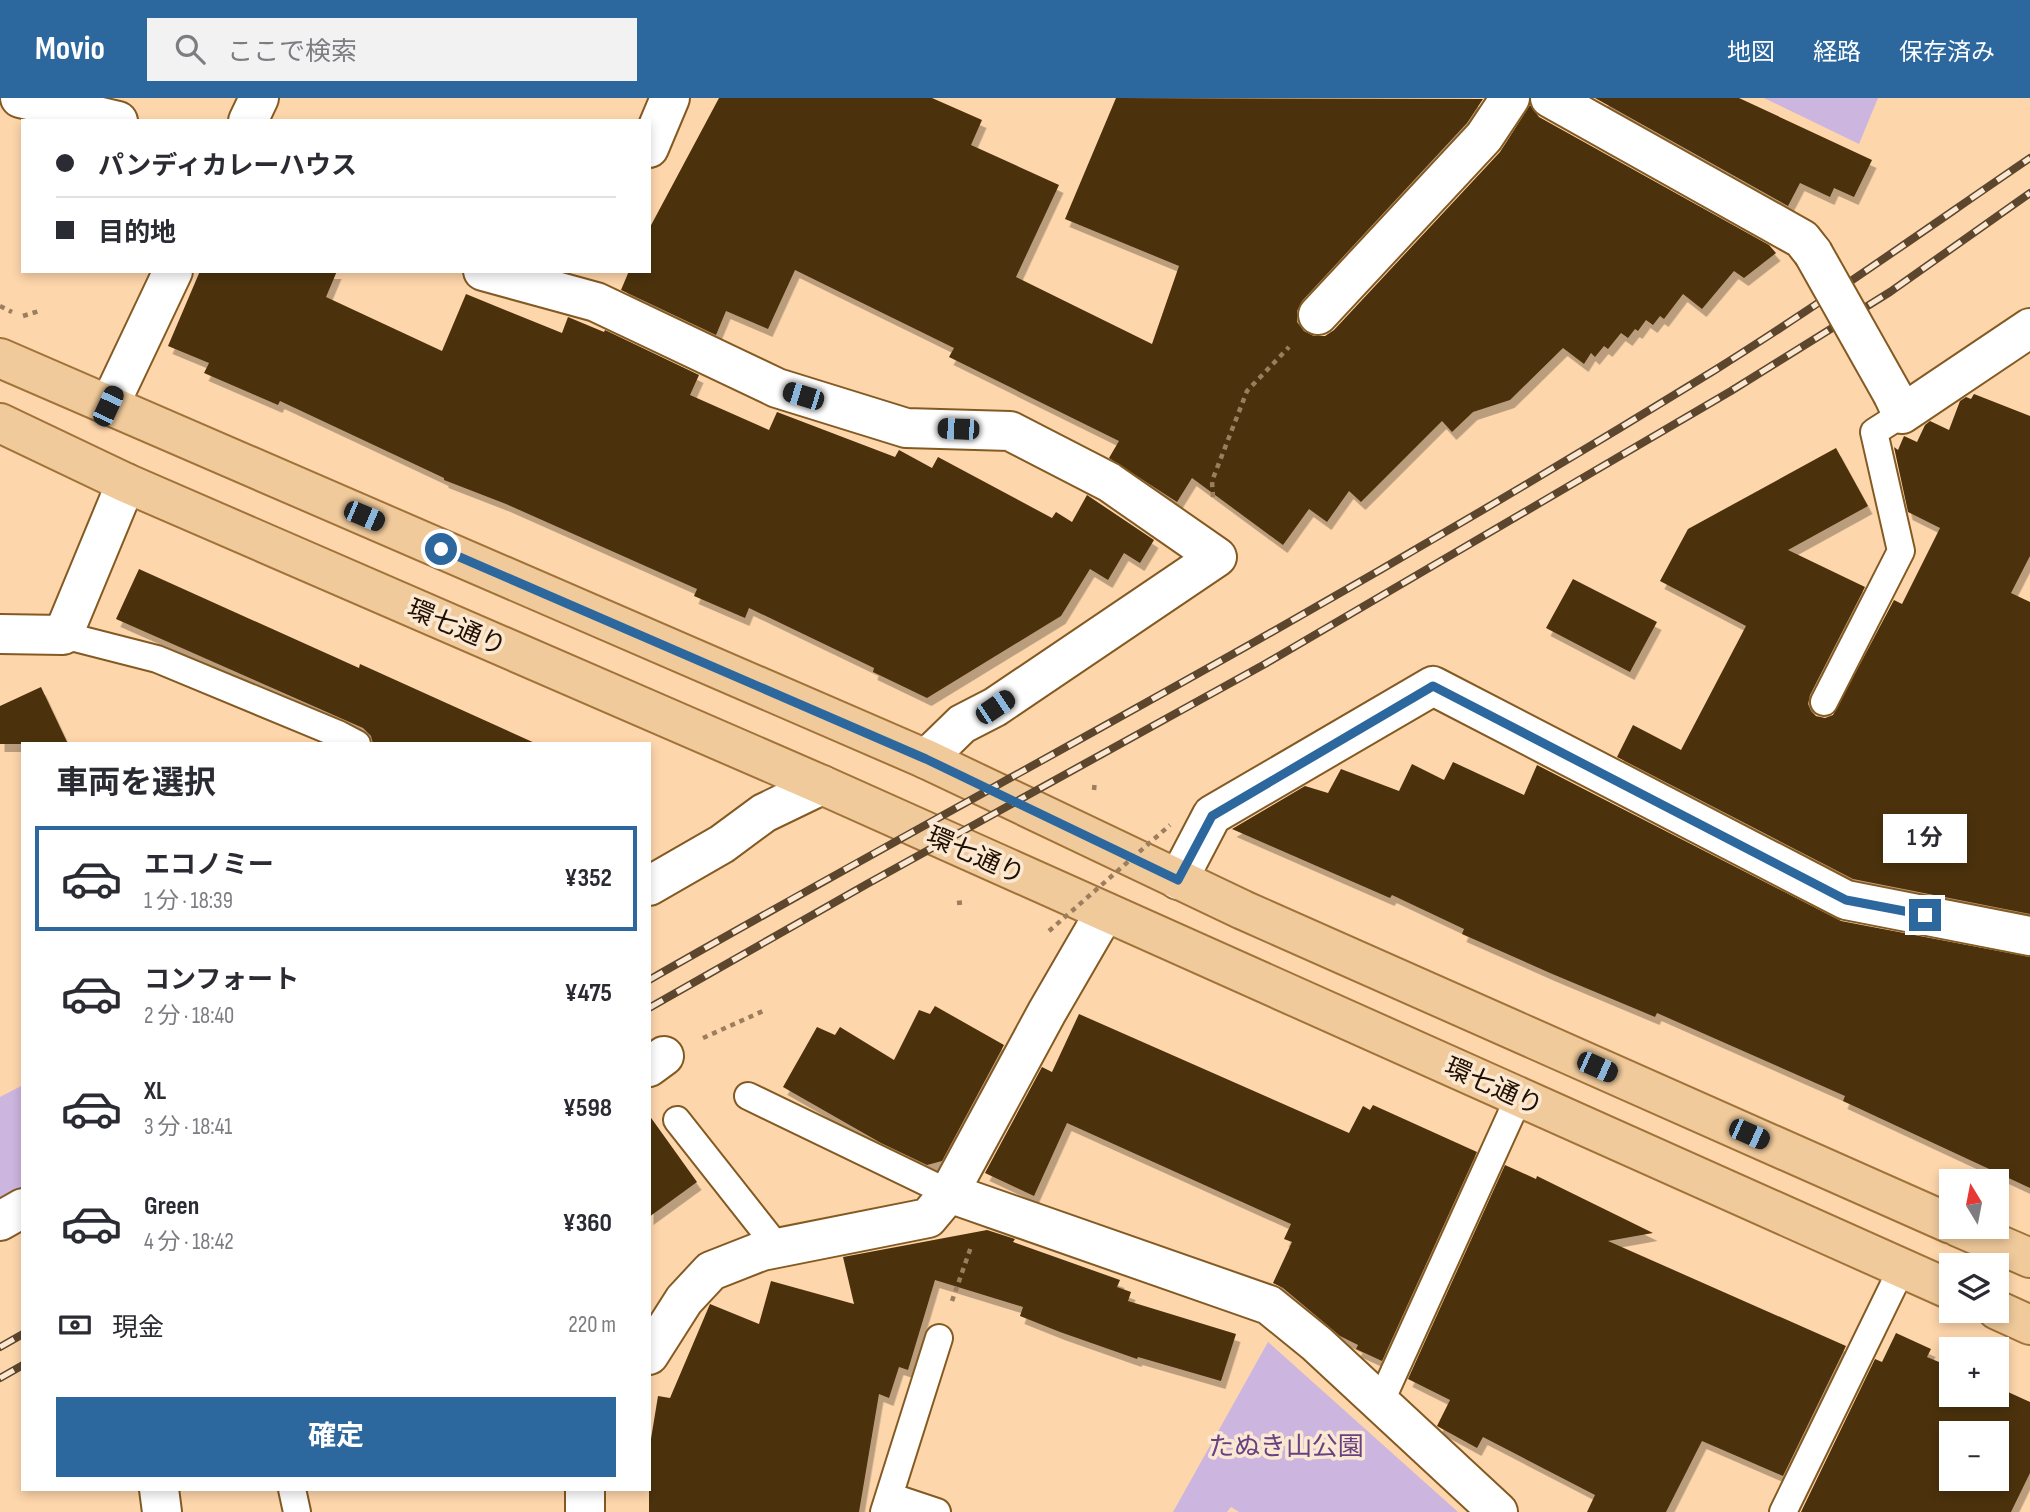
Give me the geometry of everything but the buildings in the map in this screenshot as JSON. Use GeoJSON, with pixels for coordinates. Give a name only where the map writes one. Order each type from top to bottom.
{"type":"FeatureCollection","features":[{"type":"Feature","properties":{"kind":"main road"},"geometry":{"type":"LineString","coordinates":[[0,358],[926,759],[1243,910],[1939,1219]]}},
{"type":"Feature","properties":{"kind":"main road","name":"環七通り"},"geometry":{"type":"LineString","coordinates":[[0,423],[126,483],[822,785],[1939,1285]]}},
{"type":"Feature","properties":{"kind":"main road"},"geometry":{"type":"LineString","coordinates":[[1986,1239],[2030,1258]]}},
{"type":"Feature","properties":{"kind":"main road"},"geometry":{"type":"LineString","coordinates":[[2009,1315],[2030,1325]]}},
{"type":"Feature","properties":{"kind":"street"},"geometry":{"type":"LineString","coordinates":[[20,98],[109,119]]}},
{"type":"Feature","properties":{"kind":"street"},"geometry":{"type":"LineString","coordinates":[[249,119],[259,98]]}},
{"type":"Feature","properties":{"kind":"street"},"geometry":{"type":"LineString","coordinates":[[651,143],[670,98]]}},
{"type":"Feature","properties":{"kind":"street"},"geometry":{"type":"LineString","coordinates":[[1318,315],[1484,138],[1510,98]]}},
{"type":"Feature","properties":{"kind":"street"},"geometry":{"type":"LineString","coordinates":[[1550,98],[1802,239],[1813,253],[1898,405],[2030,328]]}},
{"type":"Feature","properties":{"kind":"street"},"geometry":{"type":"LineString","coordinates":[[108,406],[172,273]]}},
{"type":"Feature","properties":{"kind":"street"},"geometry":{"type":"LineString","coordinates":[[498,273],[591,285],[777,388],[906,428],[1010,430],[1109,482],[1217,557],[995,707],[962,723],[926,759]]}},
{"type":"Feature","properties":{"kind":"street"},"geometry":{"type":"LineString","coordinates":[[0,634],[63,635],[126,483]]}},
{"type":"Feature","properties":{"kind":"street"},"geometry":{"type":"LineString","coordinates":[[1178,880],[1212,816],[1433,686],[1846,900],[2030,936]]}},
{"type":"Feature","properties":{"kind":"street"},"geometry":{"type":"LineString","coordinates":[[651,885],[722,844],[764,813],[822,785]]}},
{"type":"Feature","properties":{"kind":"street"},"geometry":{"type":"LineString","coordinates":[[651,1352],[684,1300],[711,1271],[762,1251],[928,1218],[949,1193],[1046,1012],[1105,912]]}},
{"type":"Feature","properties":{"kind":"street"},"geometry":{"type":"LineString","coordinates":[[949,1193],[1269,1305],[1317,1344],[1499,1512]]}},
{"type":"Feature","properties":{"kind":"street"},"geometry":{"type":"LineString","coordinates":[[0,1220],[21,1209]]}},
{"type":"Feature","properties":{"kind":"street"},"geometry":{"type":"LineString","coordinates":[[159,1491],[162,1512]]}},
{"type":"Feature","properties":{"kind":"street"},"geometry":{"type":"LineString","coordinates":[[585,1491],[585,1512]]}},
{"type":"Feature","properties":{"kind":"lane"},"geometry":{"type":"LineString","coordinates":[[1824,702],[1901,551],[1874,432],[1898,405]]}},
{"type":"Feature","properties":{"kind":"lane"},"geometry":{"type":"LineString","coordinates":[[63,635],[157,659],[353,742]]}},
{"type":"Feature","properties":{"kind":"lane"},"geometry":{"type":"LineString","coordinates":[[748,1096],[949,1193]]}},
{"type":"Feature","properties":{"kind":"lane"},"geometry":{"type":"LineString","coordinates":[[1380,1403],[1519,1097]]}},
{"type":"Feature","properties":{"kind":"lane"},"geometry":{"type":"LineString","coordinates":[[677,1120],[778,1248]]}},
{"type":"Feature","properties":{"kind":"lane"},"geometry":{"type":"LineString","coordinates":[[1783,1512],[1902,1268]]}},
{"type":"Feature","properties":{"kind":"lane"},"geometry":{"type":"LineString","coordinates":[[937,1512],[886,1504],[939,1338]]}},
{"type":"Feature","properties":{"kind":"lane"},"geometry":{"type":"LineString","coordinates":[[292,1491],[297,1512]]}},
{"type":"Feature","properties":{"kind":"path"},"geometry":{"type":"LineString","coordinates":[[22,317],[39,311]]}},
{"type":"Feature","properties":{"kind":"path"},"geometry":{"type":"LineString","coordinates":[[1217,557],[1212,481],[1247,391],[1318,315]]}},
{"type":"Feature","properties":{"kind":"path"},"geometry":{"type":"LineString","coordinates":[[1049,931],[1170,825]]}},
{"type":"Feature","properties":{"kind":"path"},"geometry":{"type":"LineString","coordinates":[[657,1062],[763,1011]]}},
{"type":"Feature","properties":{"kind":"path"},"geometry":{"type":"LineString","coordinates":[[939,1338],[986,1207]]}},
{"type":"Feature","properties":{"kind":"green space"},"geometry":{"type":"Polygon","coordinates":[[[1764,98],[1878,98],[1859,144],[1764,98]]]}},
{"type":"Feature","properties":{"kind":"green space"},"geometry":{"type":"Polygon","coordinates":[[[21,1086],[21,1189],[0,1200],[0,1097],[21,1086]]]}},
{"type":"Feature","properties":{"kind":"green space","name":"たぬき山公園"},"geometry":{"type":"Polygon","coordinates":[[[1268,1342],[1458,1512],[1239,1512],[1231,1507],[1227,1512],[1173,1512],[1268,1342]]]}},
{"type":"Feature","properties":{"kind":"railway"},"geometry":{"type":"LineString","coordinates":[[651,979],[1256,641],[1544,474],[1755,345],[2030,158]]}},
{"type":"Feature","properties":{"kind":"railway"},"geometry":{"type":"LineString","coordinates":[[651,1007],[1265,664],[1731,391],[1890,292],[2030,193]]}},
{"type":"Feature","properties":{"kind":"railway"},"geometry":{"type":"LineString","coordinates":[[0,1347],[21,1335]]}},
{"type":"Feature","properties":{"kind":"railway"},"geometry":{"type":"LineString","coordinates":[[0,1378],[21,1366]]}},
{"type":"Feature","properties":{"kind":"route"},"geometry":{"type":"LineString","coordinates":[[441,549],[926,759],[1178,880],[1212,816],[1433,686],[1846,900],[1925,915]]}}]}
